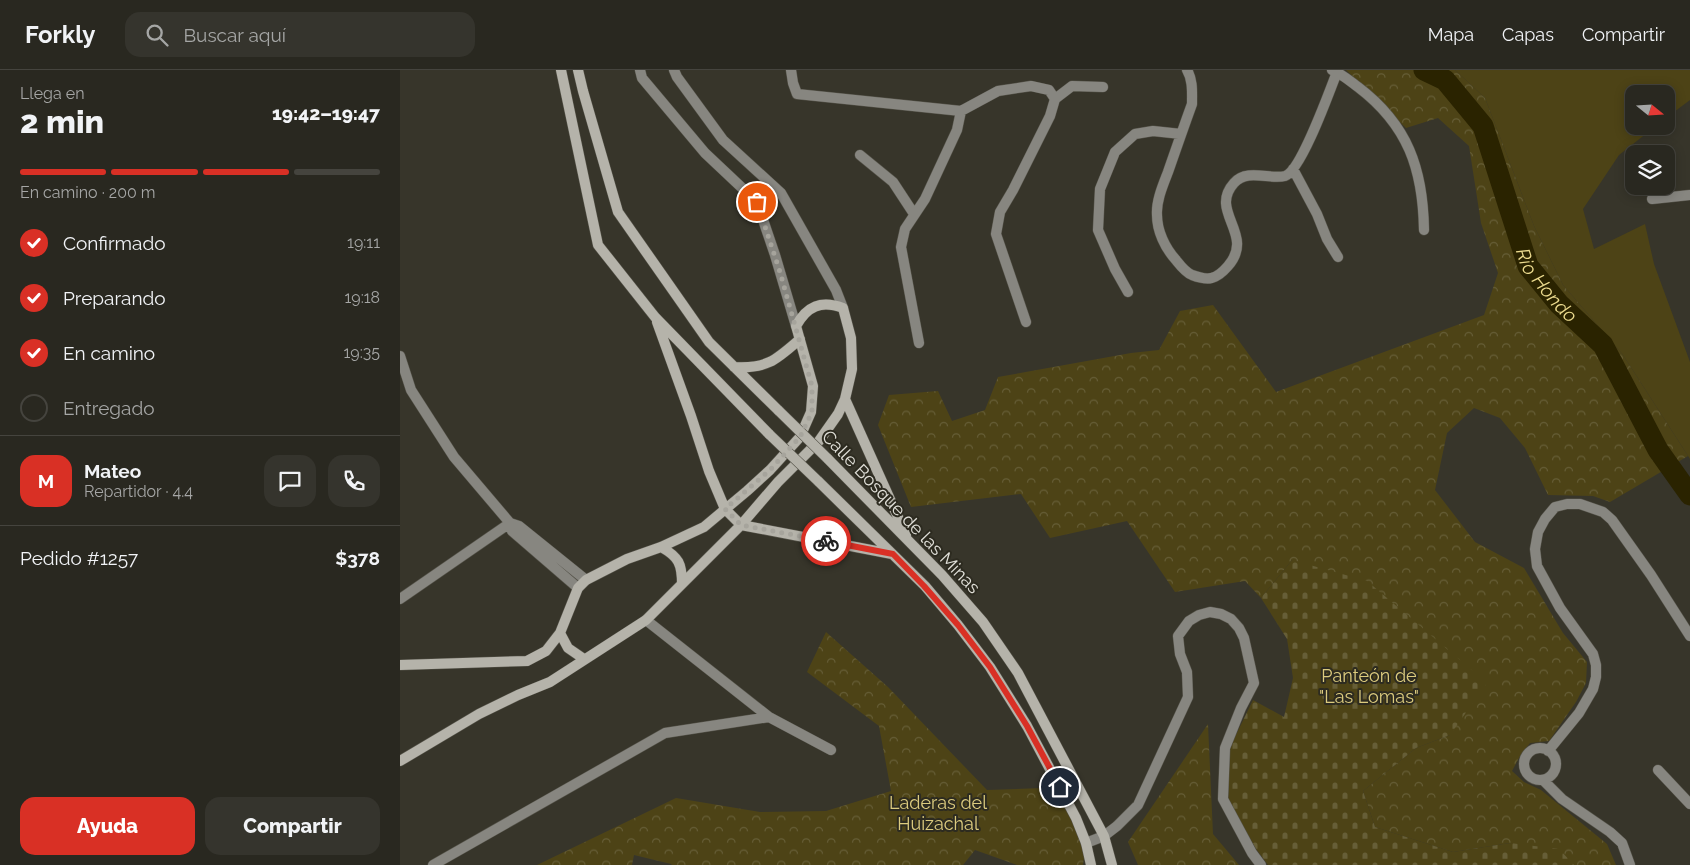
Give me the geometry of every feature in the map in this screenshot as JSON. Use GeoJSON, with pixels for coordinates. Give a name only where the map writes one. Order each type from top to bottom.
{"type":"FeatureCollection","features":[{"type":"Feature","properties":{"kind":"main road","name":"Calle Bosque de las Minas"},"geometry":{"type":"LineString","coordinates":[[561,70],[598,245],[655,317],[770,435],[893,554],[930,592],[958,625],[990,667],[1027,726],[1076,818],[1086,843],[1091,865]]}},
{"type":"Feature","properties":{"kind":"main road","name":"Calle Bosque de las Minas"},"geometry":{"type":"LineString","coordinates":[[578,70],[618,212],[709,342],[942,575],[983,622],[1018,673],[1104,836],[1112,865]]}},
{"type":"Feature","properties":{"kind":"main road"},"geometry":{"type":"LineString","coordinates":[[400,665],[527,661],[546,650],[560,633],[578,588],[586,580],[627,559],[661,547],[704,527],[770,470],[800,437],[812,412],[812,386],[796,326],[802,316],[810,309],[832,304],[843,308],[851,338],[852,355],[852,368],[845,399],[830,428],[778,482],[741,525],[646,620],[550,682],[479,714],[400,761]]}},
{"type":"Feature","properties":{"kind":"main road"},"geometry":{"type":"LineString","coordinates":[[655,317],[725,509],[741,525],[893,554]]}},
{"type":"Feature","properties":{"kind":"main road"},"geometry":{"type":"LineString","coordinates":[[734,367],[749,368],[764,365],[778,359],[800,339]]}},
{"type":"Feature","properties":{"kind":"main road"},"geometry":{"type":"LineString","coordinates":[[845,399],[910,543]]}},
{"type":"Feature","properties":{"kind":"main road"},"geometry":{"type":"LineString","coordinates":[[661,547],[673,554],[680,562],[682,584]]}},
{"type":"Feature","properties":{"kind":"main road"},"geometry":{"type":"LineString","coordinates":[[560,633],[568,648],[584,659]]}},
{"type":"Feature","properties":{"kind":"street"},"geometry":{"type":"LineString","coordinates":[[640,70],[642,78],[705,153],[757,202],[796,326]]}},
{"type":"Feature","properties":{"kind":"street"},"geometry":{"type":"LineString","coordinates":[[674,70],[677,77],[723,140],[781,192],[836,290],[843,308]]}},
{"type":"Feature","properties":{"kind":"street"},"geometry":{"type":"LineString","coordinates":[[791,70],[792,83],[797,94],[961,111],[998,91],[1031,86],[1049,90],[1055,99]]}},
{"type":"Feature","properties":{"kind":"street"},"geometry":{"type":"LineString","coordinates":[[1187,70],[1190,74],[1193,89],[1192,104],[1160,196],[1156,214],[1158,230],[1171,254],[1187,273],[1211,280],[1228,266],[1238,252],[1236,234],[1226,210],[1226,197],[1234,183],[1244,176],[1285,176],[1293,169],[1314,128],[1335,71],[1376,102],[1395,123],[1407,143],[1424,204],[1424,230]]}},
{"type":"Feature","properties":{"kind":"street"},"geometry":{"type":"LineString","coordinates":[[1026,322],[996,234],[1000,212],[1050,116],[1055,99],[1072,86],[1103,87]]}},
{"type":"Feature","properties":{"kind":"street"},"geometry":{"type":"LineString","coordinates":[[919,343],[901,247],[905,228],[925,199],[957,130],[961,111]]}},
{"type":"Feature","properties":{"kind":"street"},"geometry":{"type":"LineString","coordinates":[[1128,292],[1098,230],[1100,188],[1115,152],[1135,134],[1153,131],[1181,134]]}},
{"type":"Feature","properties":{"kind":"street"},"geometry":{"type":"LineString","coordinates":[[860,154],[893,182],[914,214]]}},
{"type":"Feature","properties":{"kind":"street"},"geometry":{"type":"LineString","coordinates":[[1293,169],[1318,214],[1327,239],[1338,257]]}},
{"type":"Feature","properties":{"kind":"street"},"geometry":{"type":"LineString","coordinates":[[1652,200],[1690,195]]}},
{"type":"Feature","properties":{"kind":"street"},"geometry":{"type":"LineString","coordinates":[[400,356],[411,390],[454,457],[510,523],[512,531],[578,588]]}},
{"type":"Feature","properties":{"kind":"street"},"geometry":{"type":"LineString","coordinates":[[1548,751],[1579,714],[1593,689],[1596,677],[1594,654],[1560,608],[1537,566],[1535,549],[1538,532],[1545,519],[1555,507],[1580,504],[1603,512],[1612,520],[1689,634]]}},
{"type":"Feature","properties":{"kind":"street"},"geometry":{"type":"LineString","coordinates":[[510,523],[519,526],[586,580]]}},
{"type":"Feature","properties":{"kind":"street"},"geometry":{"type":"LineString","coordinates":[[400,599],[510,523]]}},
{"type":"Feature","properties":{"kind":"street"},"geometry":{"type":"LineString","coordinates":[[1086,843],[1104,836],[1138,805],[1188,697],[1187,672],[1180,654],[1178,636],[1189,620],[1210,612],[1232,619],[1239,628],[1244,638],[1254,683],[1241,708],[1225,748],[1223,799],[1252,853],[1262,865]]}},
{"type":"Feature","properties":{"kind":"street"},"geometry":{"type":"LineString","coordinates":[[646,620],[769,717],[831,750]]}},
{"type":"Feature","properties":{"kind":"street"},"geometry":{"type":"LineString","coordinates":[[433,865],[665,733],[769,717]]}},
{"type":"Feature","properties":{"kind":"street"},"geometry":{"type":"LineString","coordinates":[[1535,749],[1548,751],[1554,757],[1556,765],[1550,777],[1536,780],[1530,777],[1524,765],[1526,758],[1535,749]]}},
{"type":"Feature","properties":{"kind":"street"},"geometry":{"type":"LineString","coordinates":[[1658,770],[1690,804]]}},
{"type":"Feature","properties":{"kind":"street"},"geometry":{"type":"LineString","coordinates":[[1543,780],[1562,799],[1610,832],[1622,843],[1630,865]]}},
{"type":"Feature","properties":{"kind":"green space"},"geometry":{"type":"Polygon","coordinates":[[[1346,70],[1455,70],[1485,98],[1534,226],[1563,285],[1623,355],[1688,456],[1610,502],[1593,496],[1548,495],[1525,448],[1500,418],[1474,408],[1447,433],[1435,490],[1475,542],[1524,568],[1563,633],[1587,662],[1586,683],[1576,702],[1549,741],[1530,743],[1512,771],[1524,782],[1541,790],[1607,844],[1616,865],[1570,865],[1510,843],[1453,852],[1375,827],[1363,791],[1416,748],[1450,735],[1292,560],[1261,598],[1245,581],[1175,592],[1127,521],[1050,538],[1021,494],[911,507],[878,425],[889,395],[938,391],[952,421],[985,410],[998,377],[1131,353],[1159,350],[1180,311],[1213,305],[1276,392],[1484,315],[1498,273],[1481,223],[1469,146],[1438,118],[1406,128],[1346,70]]]}},
{"type":"Feature","properties":{"kind":"green space"},"geometry":{"type":"Polygon","coordinates":[[[1455,70],[1690,70],[1690,100],[1675,111],[1675,85],[1625,85],[1625,135],[1645,135],[1632,145],[1625,145],[1625,150],[1619,155],[1583,209],[1594,249],[1645,224],[1654,264],[1690,362],[1690,459],[1623,355],[1563,285],[1534,226],[1485,98],[1455,70]]]}},
{"type":"Feature","properties":{"kind":"green space","name":"Panteón de \"Las Lomas\""},"geometry":{"type":"Polygon","coordinates":[[[1292,560],[1367,581],[1487,683],[1450,735],[1416,748],[1363,791],[1375,827],[1453,852],[1510,843],[1559,849],[1574,865],[1268,865],[1256,849],[1228,799],[1230,747],[1253,700],[1284,717],[1293,678],[1287,639],[1261,598],[1292,560]]]}},
{"type":"Feature","properties":{"kind":"green space","name":"Laderas del Huizachal"},"geometry":{"type":"Polygon","coordinates":[[[826,632],[888,687],[987,790],[1044,788],[1076,818],[1086,843],[1083,865],[1017,865],[975,850],[963,865],[672,865],[634,855],[632,865],[537,865],[676,798],[760,812],[826,811],[891,791],[879,726],[807,672],[826,632]]]}},
{"type":"Feature","properties":{"kind":"green space"},"geometry":{"type":"Polygon","coordinates":[[[1208,724],[1213,834],[1239,865],[1138,865],[1128,842],[1208,724]]]}},
{"type":"Feature","properties":{"kind":"waterway","name":"Rio Hondo"},"geometry":{"type":"LineString","coordinates":[[1424,70],[1445,80],[1483,126],[1528,266],[1559,304],[1603,345],[1658,450],[1690,495]]}},
{"type":"Feature","properties":{"kind":"way so far"},"geometry":{"type":"LineString","coordinates":[[757,202],[775,255],[812,386],[812,412],[800,437],[770,470],[725,509],[741,525],[826,541]]}},
{"type":"Feature","properties":{"kind":"route"},"geometry":{"type":"LineString","coordinates":[[826,541],[893,554],[924,586],[958,625],[990,667],[1027,726],[1060,787]]}}]}
